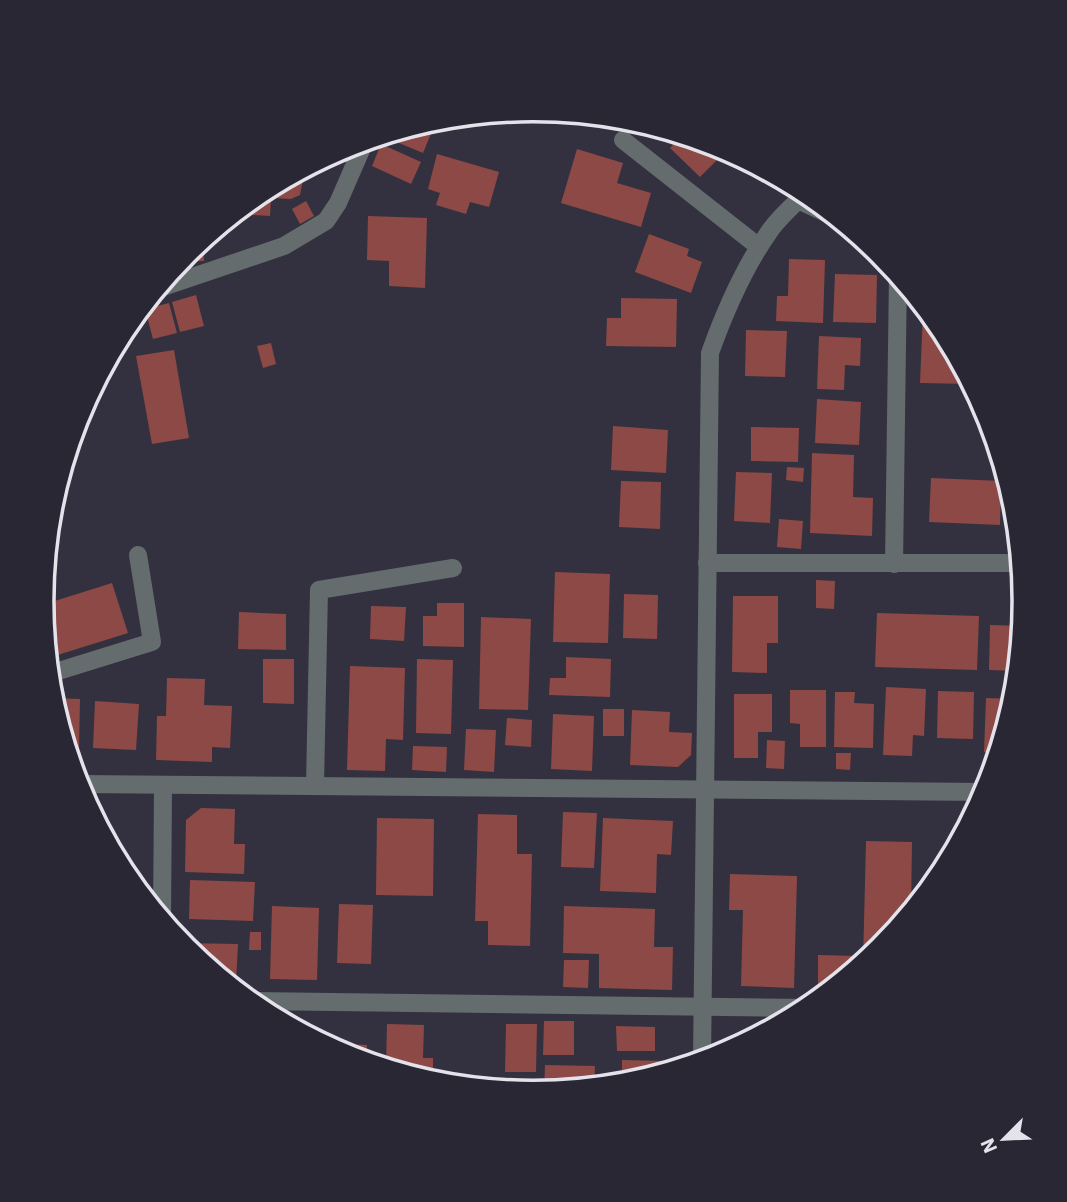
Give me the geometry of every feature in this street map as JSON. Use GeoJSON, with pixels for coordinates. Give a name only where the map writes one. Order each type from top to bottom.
{"type":"FeatureCollection","features":[{"type":"Feature","properties":{"kind":"street"},"geometry":{"type":"LineString","coordinates":[[623,140],[759,247]]}},
{"type":"Feature","properties":{"kind":"street"},"geometry":{"type":"LineString","coordinates":[[175,283],[284,246],[326,221],[338,203],[359,155]]}},
{"type":"Feature","properties":{"kind":"street"},"geometry":{"type":"LineString","coordinates":[[702,1050],[710,354],[726,310],[759,247],[770,229],[797,201]]}},
{"type":"Feature","properties":{"kind":"street"},"geometry":{"type":"LineString","coordinates":[[894,564],[898,290]]}},
{"type":"Feature","properties":{"kind":"street"},"geometry":{"type":"LineString","coordinates":[[59,671],[152,642],[138,555]]}},
{"type":"Feature","properties":{"kind":"street"},"geometry":{"type":"LineString","coordinates":[[707,563],[1011,563]]}},
{"type":"Feature","properties":{"kind":"street"},"geometry":{"type":"LineString","coordinates":[[315,785],[319,590],[453,568]]}},
{"type":"Feature","properties":{"kind":"street"},"geometry":{"type":"LineString","coordinates":[[91,784],[972,792]]}},
{"type":"Feature","properties":{"kind":"street"},"geometry":{"type":"LineString","coordinates":[[162,904],[163,785]]}},
{"type":"Feature","properties":{"kind":"street"},"geometry":{"type":"LineString","coordinates":[[271,1001],[786,1008]]}},
{"type":"Feature","properties":{"kind":"building"},"geometry":{"type":"Polygon","coordinates":[[[431,133],[423,153],[396,142],[431,133]]]}},
{"type":"Feature","properties":{"kind":"building"},"geometry":{"type":"Polygon","coordinates":[[[675,143],[718,159],[700,177],[670,148],[675,143]]]}},
{"type":"Feature","properties":{"kind":"building"},"geometry":{"type":"Polygon","coordinates":[[[384,145],[421,162],[411,184],[372,166],[380,147],[384,145]]]}},
{"type":"Feature","properties":{"kind":"building"},"geometry":{"type":"Polygon","coordinates":[[[577,149],[623,163],[617,183],[651,193],[641,227],[561,203],[577,149]]]}},
{"type":"Feature","properties":{"kind":"building"},"geometry":{"type":"Polygon","coordinates":[[[437,154],[499,172],[489,207],[470,202],[466,214],[436,205],[440,193],[428,189],[437,154]]]}},
{"type":"Feature","properties":{"kind":"building"},"geometry":{"type":"Polygon","coordinates":[[[303,181],[300,195],[291,199],[275,198],[303,181]]]}},
{"type":"Feature","properties":{"kind":"building"},"geometry":{"type":"Polygon","coordinates":[[[271,201],[270,216],[252,214],[271,201]]]}},
{"type":"Feature","properties":{"kind":"building"},"geometry":{"type":"Polygon","coordinates":[[[306,201],[314,216],[300,224],[292,209],[306,201]]]}},
{"type":"Feature","properties":{"kind":"building"},"geometry":{"type":"Polygon","coordinates":[[[368,216],[427,218],[425,288],[389,286],[389,261],[367,260],[368,216]]]}},
{"type":"Feature","properties":{"kind":"building"},"geometry":{"type":"Polygon","coordinates":[[[649,234],[689,249],[687,256],[702,262],[691,293],[635,272],[649,234]]]}},
{"type":"Feature","properties":{"kind":"building"},"geometry":{"type":"Polygon","coordinates":[[[789,259],[825,260],[823,323],[776,321],[777,296],[788,296],[789,259]]]}},
{"type":"Feature","properties":{"kind":"building"},"geometry":{"type":"Polygon","coordinates":[[[835,274],[877,275],[876,323],[833,322],[835,274]]]}},
{"type":"Feature","properties":{"kind":"building"},"geometry":{"type":"Polygon","coordinates":[[[196,295],[204,326],[180,332],[172,302],[196,295]]]}},
{"type":"Feature","properties":{"kind":"building"},"geometry":{"type":"Polygon","coordinates":[[[621,298],[677,299],[676,347],[606,346],[607,318],[621,318],[621,298]]]}},
{"type":"Feature","properties":{"kind":"building"},"geometry":{"type":"Polygon","coordinates":[[[169,303],[177,333],[153,339],[147,317],[155,306],[169,303]]]}},
{"type":"Feature","properties":{"kind":"building"},"geometry":{"type":"Polygon","coordinates":[[[923,321],[960,384],[920,383],[923,321]]]}},
{"type":"Feature","properties":{"kind":"building"},"geometry":{"type":"Polygon","coordinates":[[[746,330],[787,331],[785,377],[745,376],[746,330]]]}},
{"type":"Feature","properties":{"kind":"building"},"geometry":{"type":"Polygon","coordinates":[[[819,336],[861,338],[860,366],[845,365],[844,390],[817,389],[819,336]]]}},
{"type":"Feature","properties":{"kind":"building"},"geometry":{"type":"Polygon","coordinates":[[[271,343],[276,364],[263,368],[257,346],[271,343]]]}},
{"type":"Feature","properties":{"kind":"building"},"geometry":{"type":"Polygon","coordinates":[[[174,350],[189,438],[152,444],[136,356],[174,350]]]}},
{"type":"Feature","properties":{"kind":"building"},"geometry":{"type":"Polygon","coordinates":[[[817,399],[861,402],[859,445],[815,443],[817,399]]]}},
{"type":"Feature","properties":{"kind":"building"},"geometry":{"type":"Polygon","coordinates":[[[613,426],[668,430],[666,473],[611,470],[613,426]]]}},
{"type":"Feature","properties":{"kind":"building"},"geometry":{"type":"Polygon","coordinates":[[[751,427],[799,428],[798,462],[751,461],[751,427]]]}},
{"type":"Feature","properties":{"kind":"building"},"geometry":{"type":"Polygon","coordinates":[[[812,453],[854,455],[853,497],[873,498],[872,536],[810,533],[812,453]]]}},
{"type":"Feature","properties":{"kind":"building"},"geometry":{"type":"Polygon","coordinates":[[[787,467],[804,468],[803,482],[786,480],[787,467]]]}},
{"type":"Feature","properties":{"kind":"building"},"geometry":{"type":"Polygon","coordinates":[[[736,472],[772,473],[770,523],[734,521],[736,472]]]}},
{"type":"Feature","properties":{"kind":"building"},"geometry":{"type":"Polygon","coordinates":[[[931,478],[997,481],[1001,495],[1000,525],[929,522],[931,478]]]}},
{"type":"Feature","properties":{"kind":"building"},"geometry":{"type":"Polygon","coordinates":[[[621,481],[661,482],[660,529],[619,527],[621,481]]]}},
{"type":"Feature","properties":{"kind":"building"},"geometry":{"type":"Polygon","coordinates":[[[779,519],[803,521],[801,549],[777,547],[779,519]]]}},
{"type":"Feature","properties":{"kind":"building"},"geometry":{"type":"Polygon","coordinates":[[[555,572],[610,574],[608,643],[553,642],[555,572]]]}},
{"type":"Feature","properties":{"kind":"building"},"geometry":{"type":"Polygon","coordinates":[[[816,580],[835,581],[834,609],[816,608],[816,580]]]}},
{"type":"Feature","properties":{"kind":"building"},"geometry":{"type":"Polygon","coordinates":[[[112,583],[128,633],[57,655],[54,601],[112,583]]]}},
{"type":"Feature","properties":{"kind":"building"},"geometry":{"type":"Polygon","coordinates":[[[624,594],[658,595],[657,639],[623,638],[624,594]]]}},
{"type":"Feature","properties":{"kind":"building"},"geometry":{"type":"Polygon","coordinates":[[[733,596],[778,596],[778,643],[767,643],[767,673],[732,672],[733,596]]]}},
{"type":"Feature","properties":{"kind":"building"},"geometry":{"type":"Polygon","coordinates":[[[437,603],[464,603],[464,647],[423,646],[423,616],[437,616],[437,603]]]}},
{"type":"Feature","properties":{"kind":"building"},"geometry":{"type":"Polygon","coordinates":[[[371,606],[406,607],[404,641],[370,639],[371,606]]]}},
{"type":"Feature","properties":{"kind":"building"},"geometry":{"type":"Polygon","coordinates":[[[239,612],[286,614],[286,650],[238,649],[239,612]]]}},
{"type":"Feature","properties":{"kind":"building"},"geometry":{"type":"Polygon","coordinates":[[[877,613],[979,616],[977,670],[875,667],[877,613]]]}},
{"type":"Feature","properties":{"kind":"building"},"geometry":{"type":"Polygon","coordinates":[[[481,617],[531,619],[528,710],[479,709],[481,617]]]}},
{"type":"Feature","properties":{"kind":"building"},"geometry":{"type":"Polygon","coordinates":[[[990,625],[1012,626],[1008,671],[989,670],[990,625]]]}},
{"type":"Feature","properties":{"kind":"building"},"geometry":{"type":"Polygon","coordinates":[[[566,657],[611,659],[610,697],[549,695],[550,678],[566,678],[566,657]]]}},
{"type":"Feature","properties":{"kind":"building"},"geometry":{"type":"Polygon","coordinates":[[[263,659],[294,659],[294,704],[263,703],[263,659]]]}},
{"type":"Feature","properties":{"kind":"building"},"geometry":{"type":"Polygon","coordinates":[[[417,659],[453,660],[451,734],[416,733],[417,659]]]}},
{"type":"Feature","properties":{"kind":"building"},"geometry":{"type":"Polygon","coordinates":[[[350,666],[405,668],[403,740],[386,739],[385,771],[347,770],[350,666]]]}},
{"type":"Feature","properties":{"kind":"building"},"geometry":{"type":"Polygon","coordinates":[[[167,678],[205,679],[204,705],[232,706],[230,748],[212,747],[212,762],[156,760],[157,716],[166,716],[167,678]]]}},
{"type":"Feature","properties":{"kind":"building"},"geometry":{"type":"Polygon","coordinates":[[[886,687],[926,689],[924,736],[913,735],[912,756],[883,755],[886,687]]]}},
{"type":"Feature","properties":{"kind":"building"},"geometry":{"type":"Polygon","coordinates":[[[790,690],[826,690],[826,747],[800,747],[800,724],[790,723],[790,690]]]}},
{"type":"Feature","properties":{"kind":"building"},"geometry":{"type":"Polygon","coordinates":[[[938,691],[974,692],[973,739],[937,738],[938,691]]]}},
{"type":"Feature","properties":{"kind":"building"},"geometry":{"type":"Polygon","coordinates":[[[835,692],[855,692],[854,703],[874,704],[873,748],[834,747],[835,692]]]}},
{"type":"Feature","properties":{"kind":"building"},"geometry":{"type":"Polygon","coordinates":[[[734,694],[772,694],[772,732],[758,732],[758,758],[734,758],[734,694]]]}},
{"type":"Feature","properties":{"kind":"building"},"geometry":{"type":"Polygon","coordinates":[[[64,698],[80,699],[79,749],[71,725],[64,698]]]}},
{"type":"Feature","properties":{"kind":"building"},"geometry":{"type":"Polygon","coordinates":[[[986,698],[1003,699],[988,752],[984,752],[986,698]]]}},
{"type":"Feature","properties":{"kind":"building"},"geometry":{"type":"Polygon","coordinates":[[[95,701],[139,704],[136,750],[93,748],[95,701]]]}},
{"type":"Feature","properties":{"kind":"building"},"geometry":{"type":"Polygon","coordinates":[[[603,709],[624,709],[624,736],[603,736],[603,709]]]}},
{"type":"Feature","properties":{"kind":"building"},"geometry":{"type":"Polygon","coordinates":[[[632,710],[670,712],[669,732],[692,733],[691,755],[678,767],[630,765],[632,710]]]}},
{"type":"Feature","properties":{"kind":"building"},"geometry":{"type":"Polygon","coordinates":[[[553,714],[594,716],[592,771],[551,769],[553,714]]]}},
{"type":"Feature","properties":{"kind":"building"},"geometry":{"type":"Polygon","coordinates":[[[507,718],[532,720],[531,747],[505,745],[507,718]]]}},
{"type":"Feature","properties":{"kind":"building"},"geometry":{"type":"Polygon","coordinates":[[[466,729],[496,730],[494,772],[464,770],[466,729]]]}},
{"type":"Feature","properties":{"kind":"building"},"geometry":{"type":"Polygon","coordinates":[[[767,740],[785,741],[784,769],[766,768],[767,740]]]}},
{"type":"Feature","properties":{"kind":"building"},"geometry":{"type":"Polygon","coordinates":[[[413,746],[447,747],[446,772],[412,770],[413,746]]]}},
{"type":"Feature","properties":{"kind":"building"},"geometry":{"type":"Polygon","coordinates":[[[836,753],[851,753],[850,770],[836,769],[836,753]]]}},
{"type":"Feature","properties":{"kind":"building"},"geometry":{"type":"Polygon","coordinates":[[[201,808],[235,809],[234,844],[245,844],[244,874],[185,872],[186,820],[201,808]]]}},
{"type":"Feature","properties":{"kind":"building"},"geometry":{"type":"Polygon","coordinates":[[[563,812],[597,813],[594,868],[561,867],[563,812]]]}},
{"type":"Feature","properties":{"kind":"building"},"geometry":{"type":"Polygon","coordinates":[[[478,814],[517,815],[517,854],[532,854],[530,946],[488,945],[488,921],[475,921],[478,814]]]}},
{"type":"Feature","properties":{"kind":"building"},"geometry":{"type":"Polygon","coordinates":[[[377,818],[434,819],[433,896],[376,895],[377,818]]]}},
{"type":"Feature","properties":{"kind":"building"},"geometry":{"type":"Polygon","coordinates":[[[603,818],[673,821],[671,855],[657,854],[656,893],[600,891],[603,818]]]}},
{"type":"Feature","properties":{"kind":"building"},"geometry":{"type":"Polygon","coordinates":[[[866,841],[912,842],[911,896],[863,948],[866,841]]]}},
{"type":"Feature","properties":{"kind":"building"},"geometry":{"type":"Polygon","coordinates":[[[730,874],[797,876],[794,988],[741,986],[743,910],[729,910],[730,874]]]}},
{"type":"Feature","properties":{"kind":"building"},"geometry":{"type":"Polygon","coordinates":[[[190,880],[255,882],[253,921],[189,919],[190,880]]]}},
{"type":"Feature","properties":{"kind":"building"},"geometry":{"type":"Polygon","coordinates":[[[339,904],[373,905],[371,964],[337,963],[339,904]]]}},
{"type":"Feature","properties":{"kind":"building"},"geometry":{"type":"Polygon","coordinates":[[[272,906],[319,908],[317,980],[270,979],[272,906]]]}},
{"type":"Feature","properties":{"kind":"building"},"geometry":{"type":"Polygon","coordinates":[[[564,906],[655,909],[654,947],[673,947],[672,990],[599,988],[599,954],[563,953],[564,906]]]}},
{"type":"Feature","properties":{"kind":"building"},"geometry":{"type":"Polygon","coordinates":[[[250,932],[261,932],[261,950],[249,950],[250,932]]]}},
{"type":"Feature","properties":{"kind":"building"},"geometry":{"type":"Polygon","coordinates":[[[199,943],[238,944],[236,976],[199,943]]]}},
{"type":"Feature","properties":{"kind":"building"},"geometry":{"type":"Polygon","coordinates":[[[818,955],[855,956],[825,981],[818,986],[818,955]]]}},
{"type":"Feature","properties":{"kind":"building"},"geometry":{"type":"Polygon","coordinates":[[[564,960],[589,960],[588,988],[563,987],[564,960]]]}},
{"type":"Feature","properties":{"kind":"building"},"geometry":{"type":"Polygon","coordinates":[[[544,1021],[574,1021],[574,1055],[543,1055],[544,1021]]]}},
{"type":"Feature","properties":{"kind":"building"},"geometry":{"type":"Polygon","coordinates":[[[387,1024],[424,1025],[423,1058],[433,1058],[433,1069],[386,1057],[387,1024]]]}},
{"type":"Feature","properties":{"kind":"building"},"geometry":{"type":"Polygon","coordinates":[[[506,1024],[537,1024],[536,1072],[505,1072],[506,1024]]]}},
{"type":"Feature","properties":{"kind":"building"},"geometry":{"type":"Polygon","coordinates":[[[616,1026],[655,1027],[655,1051],[617,1051],[616,1026]]]}},
{"type":"Feature","properties":{"kind":"building"},"geometry":{"type":"Polygon","coordinates":[[[351,1044],[367,1045],[367,1050],[351,1044]]]}},
{"type":"Feature","properties":{"kind":"building"},"geometry":{"type":"Polygon","coordinates":[[[622,1060],[666,1061],[658,1064],[622,1072],[622,1060]]]}},
{"type":"Feature","properties":{"kind":"building"},"geometry":{"type":"Polygon","coordinates":[[[545,1065],[595,1066],[595,1076],[544,1080],[545,1065]]]}}]}
